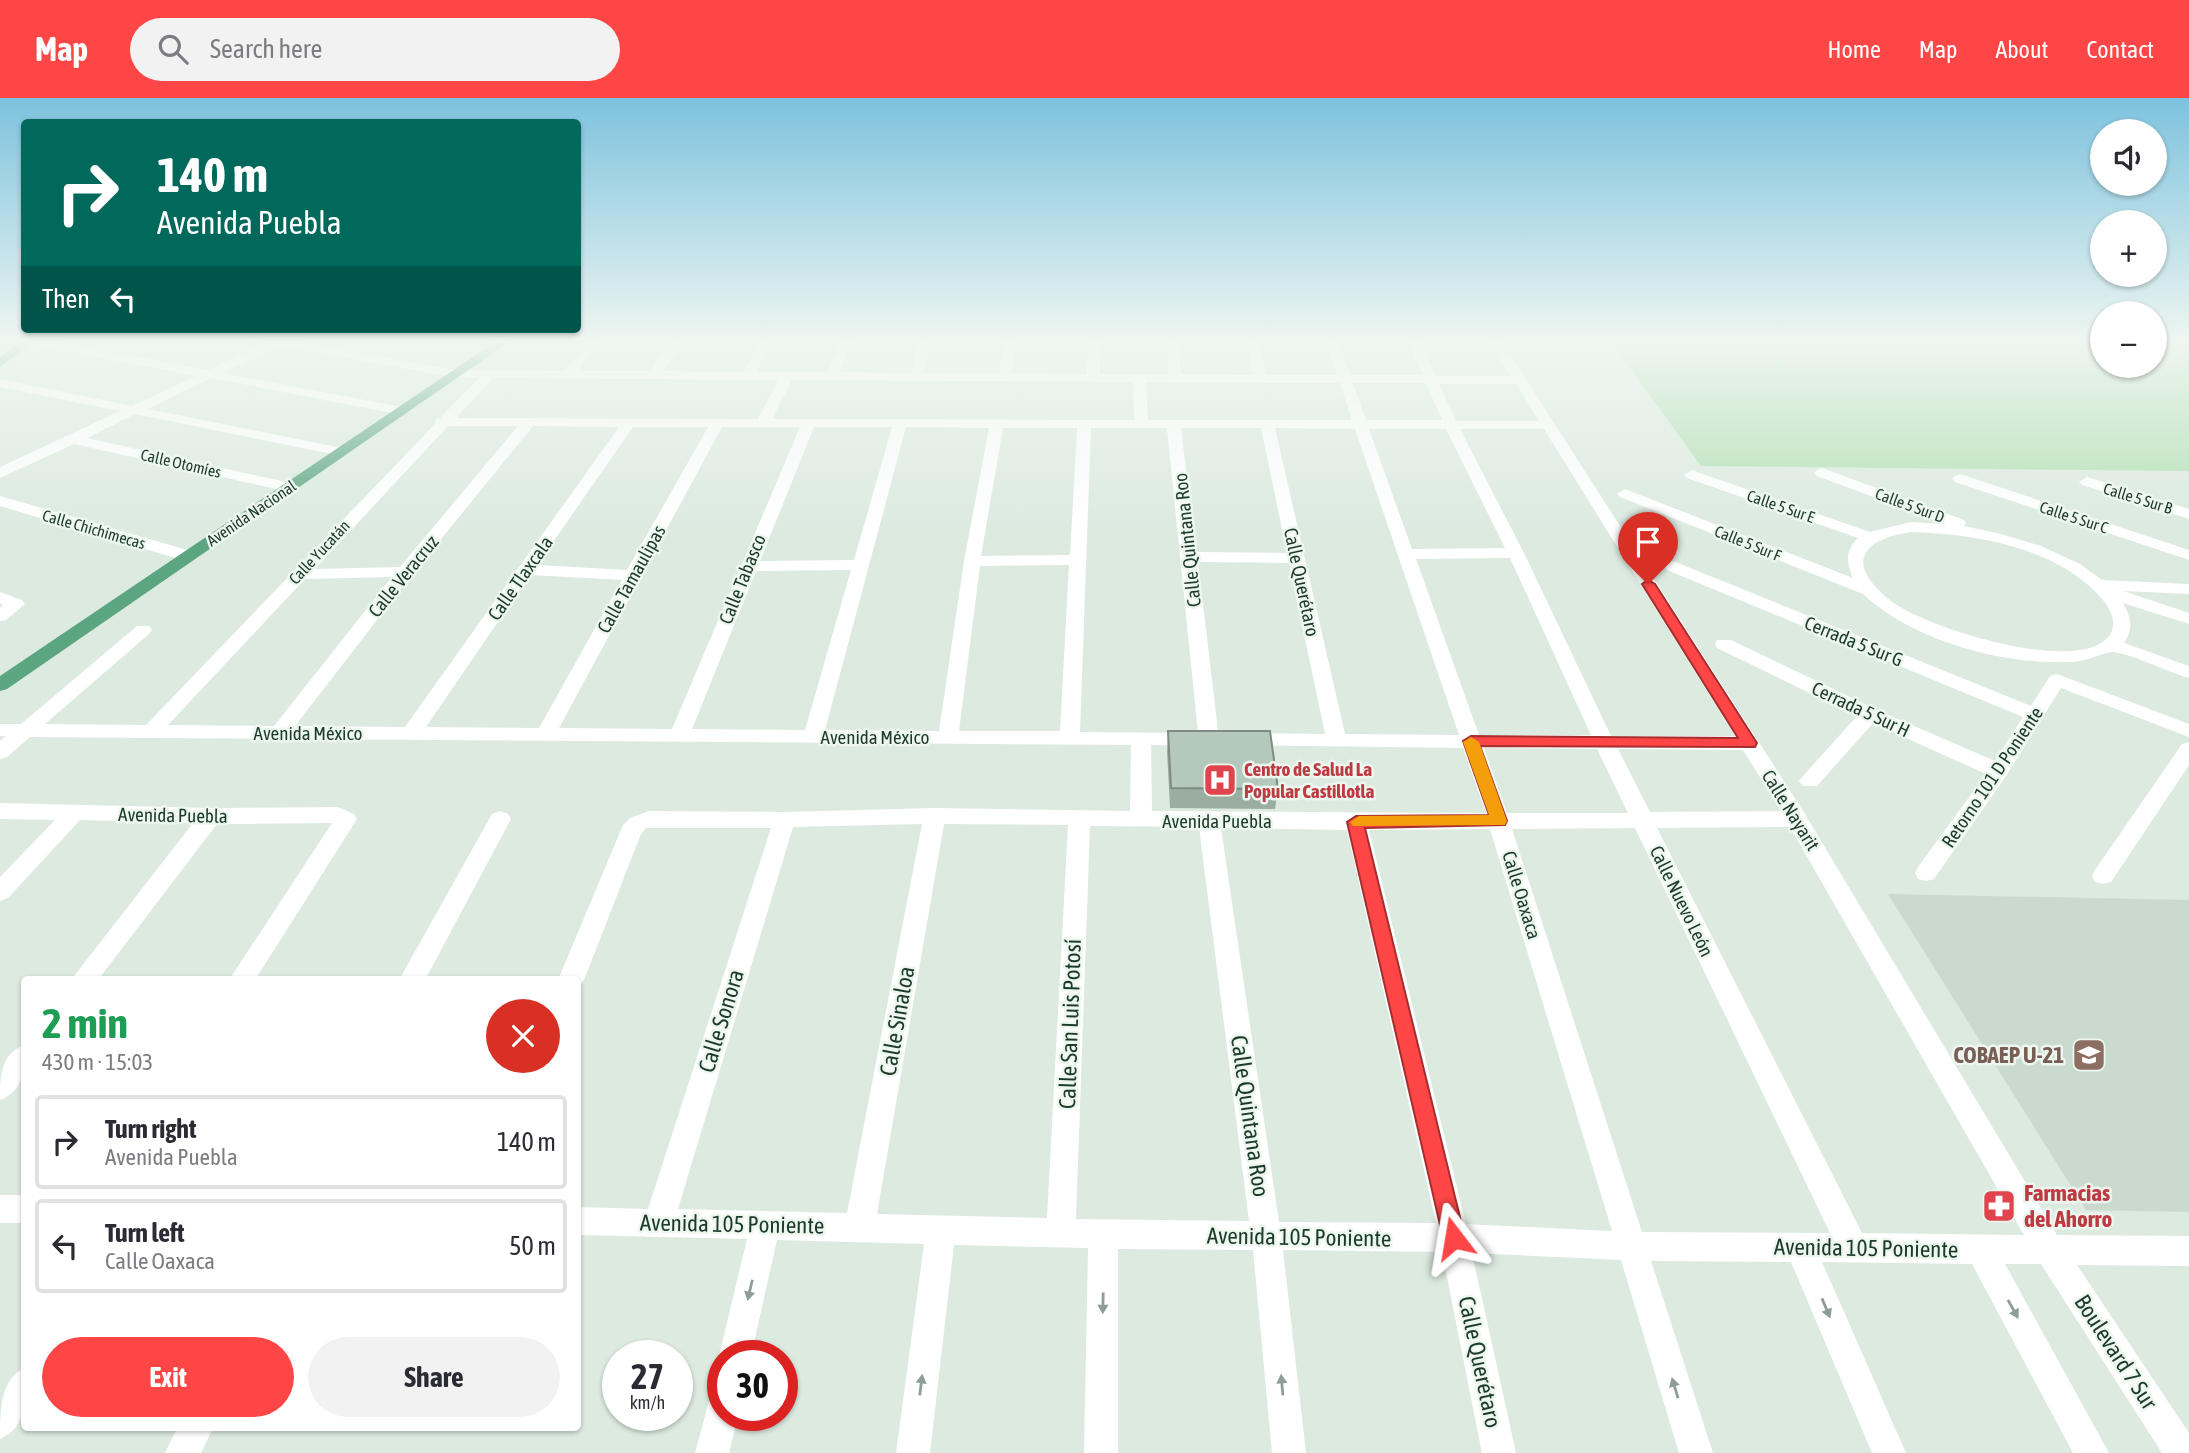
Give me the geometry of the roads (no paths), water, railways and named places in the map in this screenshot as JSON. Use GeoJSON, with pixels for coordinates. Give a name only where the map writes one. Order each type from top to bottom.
{"type":"FeatureCollection","features":[{"type":"Feature","properties":{"kind":"main road","name":"Avenida Nacional"},"geometry":{"type":"LineString","coordinates":[[0,685],[411,405]]}},
{"type":"Feature","properties":{"kind":"street"},"geometry":{"type":"LineString","coordinates":[[110,405],[342,452]]}},
{"type":"Feature","properties":{"kind":"street"},"geometry":{"type":"LineString","coordinates":[[0,473],[143,405]]}},
{"type":"Feature","properties":{"kind":"street"},"geometry":{"type":"LineString","coordinates":[[372,405],[402,411]]}},
{"type":"Feature","properties":{"kind":"street","name":"Calle Yucatán"},"geometry":{"type":"LineString","coordinates":[[150,732],[458,405]]}},
{"type":"Feature","properties":{"kind":"street"},"geometry":{"type":"LineString","coordinates":[[763,423],[772,405]]}},
{"type":"Feature","properties":{"kind":"street"},"geometry":{"type":"LineString","coordinates":[[1140,405],[1141,424]]}},
{"type":"Feature","properties":{"kind":"street","name":"Calle Oaxaca"},"geometry":{"type":"LineString","coordinates":[[1354,405],[1499,821],[1696,1453]]}},
{"type":"Feature","properties":{"kind":"street","name":"Calle Nuevo León"},"geometry":{"type":"LineString","coordinates":[[1442,405],[1516,552],[1604,742],[1852,1247]]}},
{"type":"Feature","properties":{"kind":"street","name":"Calle Nayarit"},"geometry":{"type":"LineString","coordinates":[[1535,405],[1797,819],[2050,1251]]}},
{"type":"Feature","properties":{"kind":"street"},"geometry":{"type":"LineString","coordinates":[[441,422],[1548,425]]}},
{"type":"Feature","properties":{"kind":"street","name":"Calle Tlaxcala"},"geometry":{"type":"LineString","coordinates":[[411,733],[629,422]]}},
{"type":"Feature","properties":{"kind":"street","name":"Calle Veracruz"},"geometry":{"type":"LineString","coordinates":[[280,732],[405,572],[528,423]]}},
{"type":"Feature","properties":{"kind":"street","name":"Calle Tamaulipas"},"geometry":{"type":"LineString","coordinates":[[545,734],[717,423]]}},
{"type":"Feature","properties":{"kind":"street","name":"Calle Tabasco"},"geometry":{"type":"LineString","coordinates":[[679,736],[747,566],[808,424]]}},
{"type":"Feature","properties":{"kind":"street"},"geometry":{"type":"LineString","coordinates":[[813,736],[900,424]]}},
{"type":"Feature","properties":{"kind":"street"},"geometry":{"type":"LineString","coordinates":[[947,737],[972,561],[997,424]]}},
{"type":"Feature","properties":{"kind":"street"},"geometry":{"type":"LineString","coordinates":[[1070,738],[1084,424]]}},
{"type":"Feature","properties":{"kind":"street","name":"Calle Quintana Roo"},"geometry":{"type":"LineString","coordinates":[[1174,425],[1209,739]]}},
{"type":"Feature","properties":{"kind":"street","name":"Calle Querétaro"},"geometry":{"type":"LineString","coordinates":[[1267,425],[1336,740]]}},
{"type":"Feature","properties":{"kind":"street","name":"Calle Otomíes"},"geometry":{"type":"LineString","coordinates":[[73,439],[290,487]]}},
{"type":"Feature","properties":{"kind":"street","name":"Calle 5 Sur D"},"geometry":{"type":"LineString","coordinates":[[1822,473],[1998,537]]}},
{"type":"Feature","properties":{"kind":"street","name":"Calle 5 Sur E"},"geometry":{"type":"LineString","coordinates":[[1692,475],[1870,537]]}},
{"type":"Feature","properties":{"kind":"street","name":"Calle 5 Sur C"},"geometry":{"type":"LineString","coordinates":[[1960,479],[2189,555]]}},
{"type":"Feature","properties":{"kind":"street","name":"Calle 5 Sur B"},"geometry":{"type":"LineString","coordinates":[[2087,482],[2189,514]]}},
{"type":"Feature","properties":{"kind":"street","name":"Calle 5 Sur F"},"geometry":{"type":"LineString","coordinates":[[1625,494],[1871,592]]}},
{"type":"Feature","properties":{"kind":"street","name":"Calle Chichimecas"},"geometry":{"type":"LineString","coordinates":[[0,500],[188,556]]}},
{"type":"Feature","properties":{"kind":"street"},"geometry":{"type":"LineString","coordinates":[[2103,588],[2117,604],[2124,626],[2120,636],[2111,645],[2083,655],[2041,657],[2005,652],[1933,631],[1903,616],[1871,592],[1856,572],[1854,561],[1856,552],[1870,537],[1888,531],[1938,527],[1998,537],[2054,557],[2103,588],[2189,619]]}},
{"type":"Feature","properties":{"kind":"street"},"geometry":{"type":"LineString","coordinates":[[1405,554],[1516,552]]}},
{"type":"Feature","properties":{"kind":"street"},"geometry":{"type":"LineString","coordinates":[[1189,557],[1297,558]]}},
{"type":"Feature","properties":{"kind":"street"},"geometry":{"type":"LineString","coordinates":[[972,561],[1078,560]]}},
{"type":"Feature","properties":{"kind":"street"},"geometry":{"type":"LineString","coordinates":[[747,566],[860,565]]}},
{"type":"Feature","properties":{"kind":"street","name":"Cerrada 5 Sur G"},"geometry":{"type":"LineString","coordinates":[[1673,566],[2036,715]]}},
{"type":"Feature","properties":{"kind":"street"},"geometry":{"type":"LineString","coordinates":[[525,570],[633,575]]}},
{"type":"Feature","properties":{"kind":"street"},"geometry":{"type":"LineString","coordinates":[[298,574],[405,572]]}},
{"type":"Feature","properties":{"kind":"street"},"geometry":{"type":"LineString","coordinates":[[2103,588],[2189,589]]}},
{"type":"Feature","properties":{"kind":"street"},"geometry":{"type":"LineString","coordinates":[[0,597],[16,604],[0,616]]}},
{"type":"Feature","properties":{"kind":"street"},"geometry":{"type":"LineString","coordinates":[[0,752],[143,630]]}},
{"type":"Feature","properties":{"kind":"street","name":"Cerrada 5 Sur H"},"geometry":{"type":"LineString","coordinates":[[1724,644],[1870,714],[1999,771]]}},
{"type":"Feature","properties":{"kind":"street"},"geometry":{"type":"LineString","coordinates":[[2111,645],[2189,672]]}},
{"type":"Feature","properties":{"kind":"street"},"geometry":{"type":"LineString","coordinates":[[2041,657],[2057,680],[2189,731]]}},
{"type":"Feature","properties":{"kind":"street","name":"Retorno 101 D Poniente"},"geometry":{"type":"LineString","coordinates":[[1926,873],[1999,771],[2057,680]]}},
{"type":"Feature","properties":{"kind":"street"},"geometry":{"type":"LineString","coordinates":[[1810,781],[1870,714]]}},
{"type":"Feature","properties":{"kind":"street","name":"Avenida México"},"geometry":{"type":"LineString","coordinates":[[0,730],[1749,743]]}},
{"type":"Feature","properties":{"kind":"street"},"geometry":{"type":"LineString","coordinates":[[1141,739],[1141,820]]}},
{"type":"Feature","properties":{"kind":"street"},"geometry":{"type":"LineString","coordinates":[[2103,876],[2189,749]]}},
{"type":"Feature","properties":{"kind":"street","name":"Avenida Puebla"},"geometry":{"type":"LineString","coordinates":[[0,811],[211,816],[338,815],[346,819],[245,976]]}},
{"type":"Feature","properties":{"kind":"street"},"geometry":{"type":"LineString","coordinates":[[0,892],[74,813]]}},
{"type":"Feature","properties":{"kind":"street"},"geometry":{"type":"LineString","coordinates":[[87,976],[211,816]]}},
{"type":"Feature","properties":{"kind":"street","name":"Avenida Puebla"},"geometry":{"type":"LineString","coordinates":[[573,976],[631,830],[638,823],[649,819],[784,820],[934,816],[1356,822],[1797,819]]}},
{"type":"Feature","properties":{"kind":"street","name":"Calle Sinaloa"},"geometry":{"type":"LineString","coordinates":[[860,1226],[934,816]]}},
{"type":"Feature","properties":{"kind":"street","name":"Calle San Luis Potosí"},"geometry":{"type":"LineString","coordinates":[[1061,1232],[1079,817]]}},
{"type":"Feature","properties":{"kind":"street"},"geometry":{"type":"LineString","coordinates":[[414,976],[500,819]]}},
{"type":"Feature","properties":{"kind":"street","name":"Calle Sonora"},"geometry":{"type":"LineString","coordinates":[[659,1222],[784,820]]}},
{"type":"Feature","properties":{"kind":"street","name":"Calle Quintana Roo"},"geometry":{"type":"LineString","coordinates":[[1209,821],[1266,1237],[1289,1453]]}},
{"type":"Feature","properties":{"kind":"street","name":"Calle Querétaro"},"geometry":{"type":"LineString","coordinates":[[1356,822],[1454,1238],[1499,1453]]}},
{"type":"Feature","properties":{"kind":"street"},"geometry":{"type":"LineString","coordinates":[[0,1088],[21,1060]]}},
{"type":"Feature","properties":{"kind":"street"},"geometry":{"type":"LineString","coordinates":[[0,1209],[21,1209]]}},
{"type":"Feature","properties":{"kind":"street","name":"Avenida 105 Poniente"},"geometry":{"type":"LineString","coordinates":[[581,1221],[1103,1234],[1454,1238],[1632,1246],[2189,1251]]}},
{"type":"Feature","properties":{"kind":"street"},"geometry":{"type":"LineString","coordinates":[[739,1340],[766,1224]]}},
{"type":"Feature","properties":{"kind":"street"},"geometry":{"type":"LineString","coordinates":[[913,1453],[941,1228]]}},
{"type":"Feature","properties":{"kind":"street"},"geometry":{"type":"LineString","coordinates":[[1101,1453],[1103,1234]]}},
{"type":"Feature","properties":{"kind":"street"},"geometry":{"type":"LineString","coordinates":[[1799,1246],[1889,1453]]}},
{"type":"Feature","properties":{"kind":"street"},"geometry":{"type":"LineString","coordinates":[[1980,1250],[2092,1453]]}},
{"type":"Feature","properties":{"kind":"street","name":"Boulevard 7 Sur"},"geometry":{"type":"LineString","coordinates":[[2050,1251],[2182,1453]]}},
{"type":"Feature","properties":{"kind":"street"},"geometry":{"type":"LineString","coordinates":[[0,1422],[21,1389]]}},
{"type":"Feature","properties":{"kind":"street"},"geometry":{"type":"LineString","coordinates":[[182,1453],[194,1431]]}},
{"type":"Feature","properties":{"kind":"street"},"geometry":{"type":"LineString","coordinates":[[712,1453],[717,1431]]}},
{"type":"Feature","properties":{"kind":"place","name":"Centro de Salud La Popular Castillotla"},"geometry":{"type":"Point","coordinates":[1220,780]}},
{"type":"Feature","properties":{"kind":"place","name":"COBAEP U-21"},"geometry":{"type":"Point","coordinates":[2089,1055]}},
{"type":"Feature","properties":{"kind":"place","name":"Farmacias del Ahorro"},"geometry":{"type":"Point","coordinates":[1999,1206]}}]}
